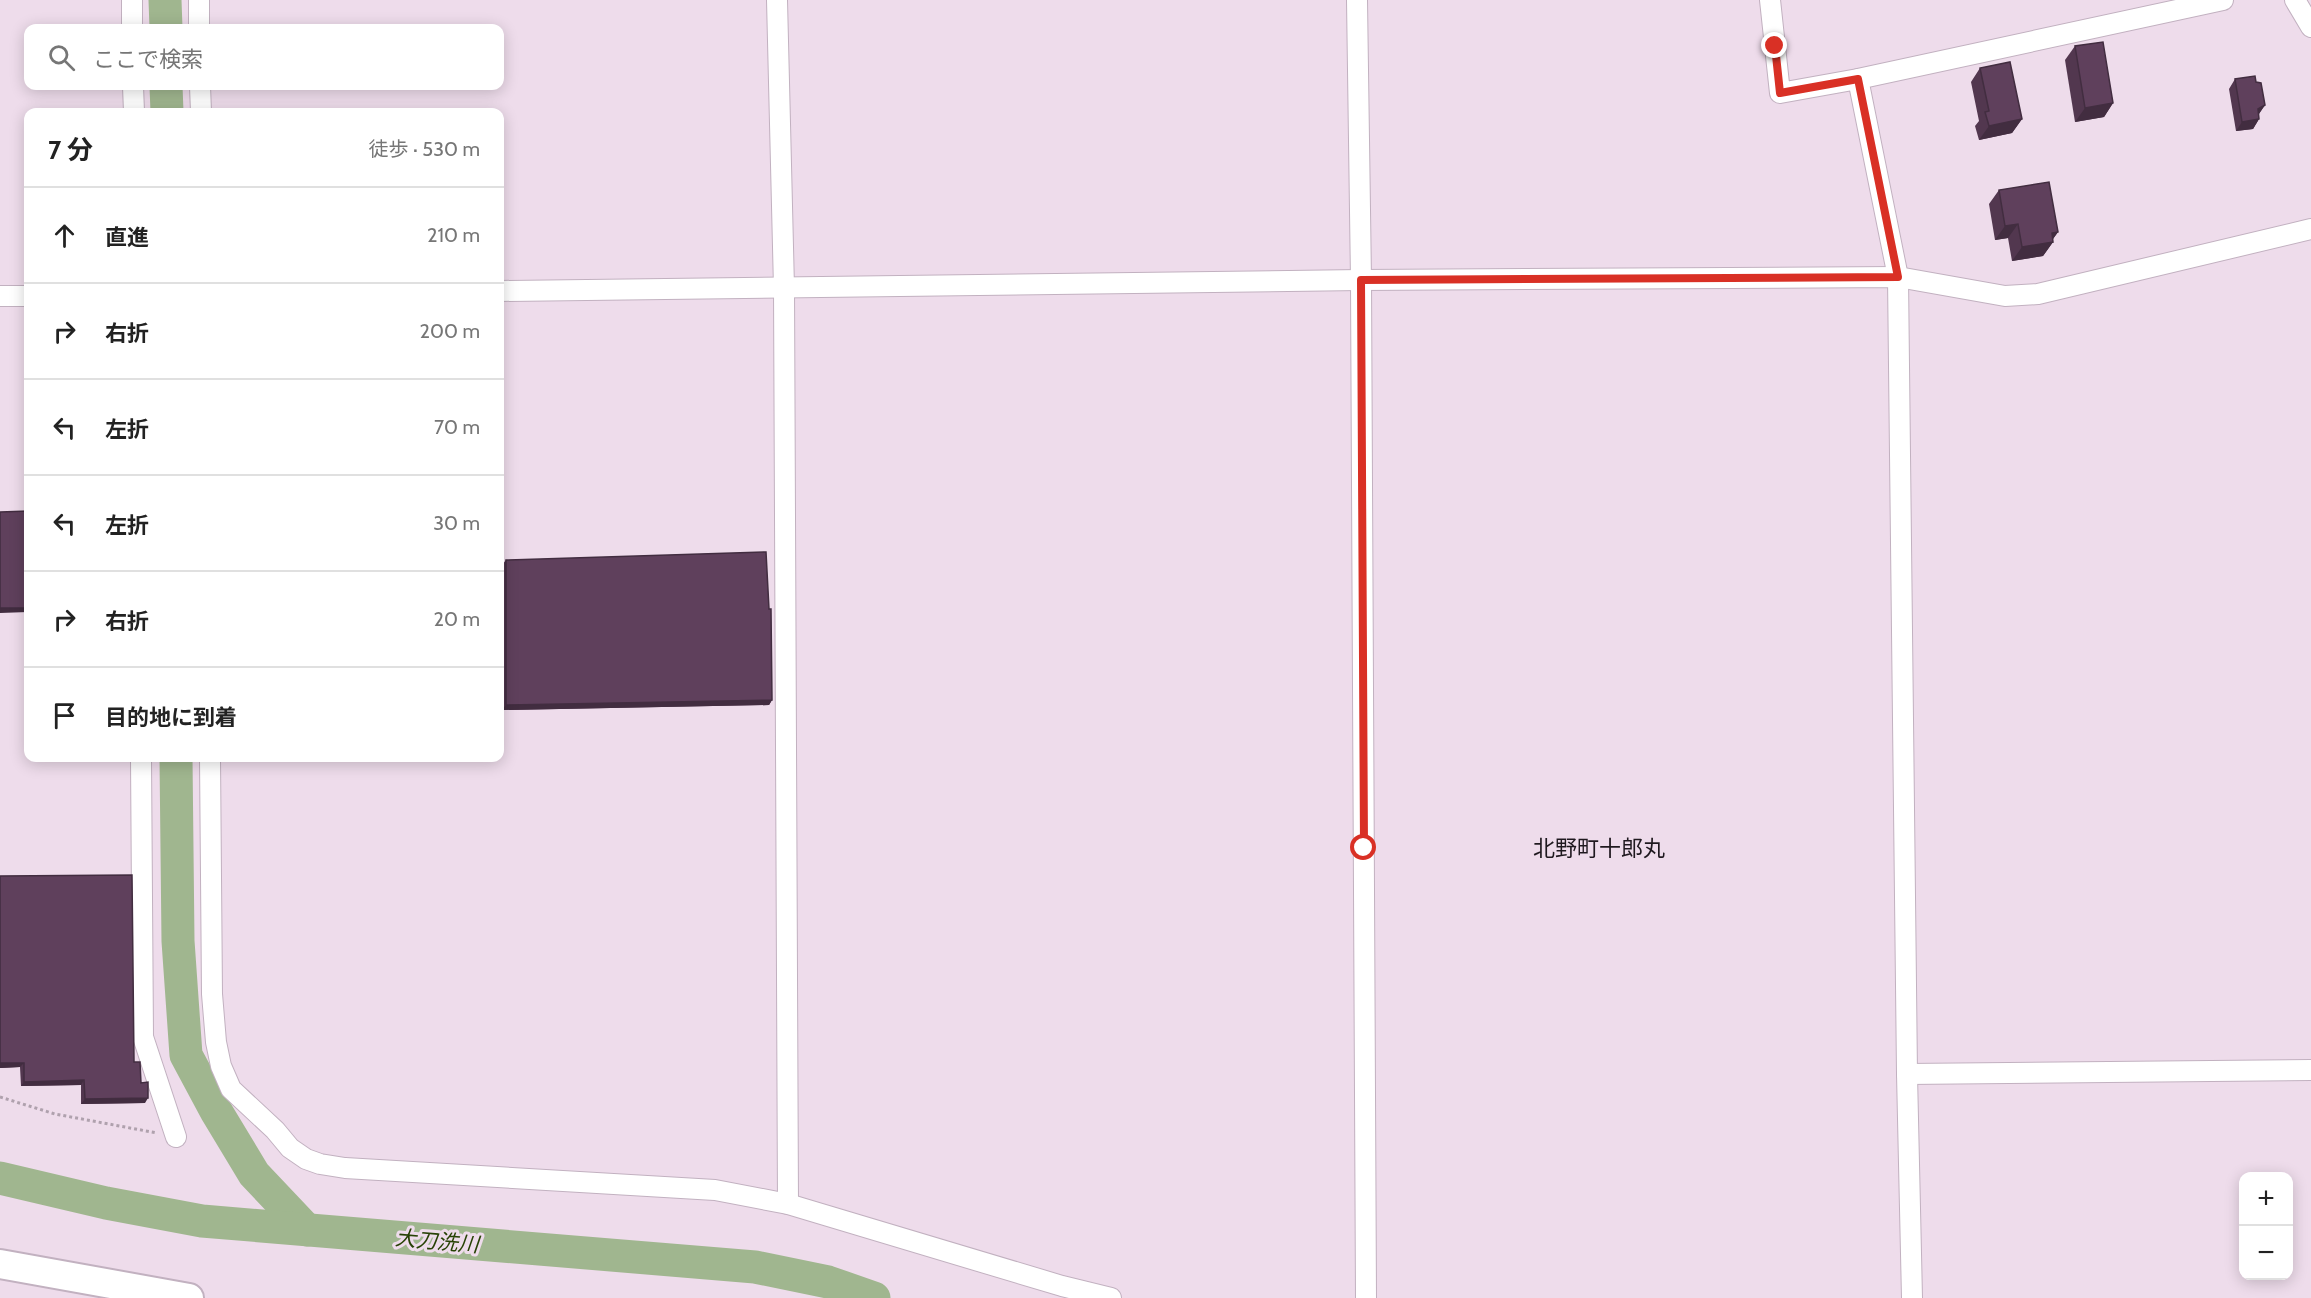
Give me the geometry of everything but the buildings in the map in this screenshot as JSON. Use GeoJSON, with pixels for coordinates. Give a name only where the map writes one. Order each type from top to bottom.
{"type":"FeatureCollection","features":[{"type":"Feature","properties":{"kind":"highway"},"geometry":{"type":"LineString","coordinates":[[0,1264],[189,1298]]}},
{"type":"Feature","properties":{"kind":"street"},"geometry":{"type":"LineString","coordinates":[[132,0],[132,24]]}},
{"type":"Feature","properties":{"kind":"street"},"geometry":{"type":"LineString","coordinates":[[199,0],[199,24]]}},
{"type":"Feature","properties":{"kind":"street"},"geometry":{"type":"LineString","coordinates":[[777,0],[784,288],[788,1204]]}},
{"type":"Feature","properties":{"kind":"street"},"geometry":{"type":"LineString","coordinates":[[1357,0],[1361,280],[1365,1298]]}},
{"type":"Feature","properties":{"kind":"street"},"geometry":{"type":"LineString","coordinates":[[1770,0],[1780,93],[1858,79],[2223,0]]}},
{"type":"Feature","properties":{"kind":"street"},"geometry":{"type":"LineString","coordinates":[[2295,0],[2311,27]]}},
{"type":"Feature","properties":{"kind":"street"},"geometry":{"type":"LineString","coordinates":[[1858,79],[1898,277],[1907,1074],[1912,1298]]}},
{"type":"Feature","properties":{"kind":"street"},"geometry":{"type":"LineString","coordinates":[[133,90],[134,108]]}},
{"type":"Feature","properties":{"kind":"street"},"geometry":{"type":"LineString","coordinates":[[200,90],[201,108]]}},
{"type":"Feature","properties":{"kind":"street"},"geometry":{"type":"LineString","coordinates":[[504,291],[1361,280],[1898,277],[2005,296],[2038,294],[2311,229]]}},
{"type":"Feature","properties":{"kind":"street"},"geometry":{"type":"LineString","coordinates":[[0,296],[24,296]]}},
{"type":"Feature","properties":{"kind":"street"},"geometry":{"type":"LineString","coordinates":[[141,762],[143,1037],[176,1137]]}},
{"type":"Feature","properties":{"kind":"street"},"geometry":{"type":"LineString","coordinates":[[210,762],[212,994],[217,1050],[231,1089],[276,1130],[290,1148],[306,1159],[345,1168],[715,1190],[788,1204],[1051,1283],[1111,1298]]}},
{"type":"Feature","properties":{"kind":"street"},"geometry":{"type":"LineString","coordinates":[[1907,1074],[2311,1070]]}},
{"type":"Feature","properties":{"kind":"path"},"geometry":{"type":"LineString","coordinates":[[0,1097],[55,1113],[176,1137]]}},
{"type":"Feature","properties":{"kind":"waterway"},"geometry":{"type":"LineString","coordinates":[[165,0],[166,24]]}},
{"type":"Feature","properties":{"kind":"waterway"},"geometry":{"type":"LineString","coordinates":[[166,90],[167,108]]}},
{"type":"Feature","properties":{"kind":"waterway"},"geometry":{"type":"LineString","coordinates":[[176,762],[178,941],[186,1055],[254,1174],[307,1230]]}},
{"type":"Feature","properties":{"kind":"waterway","name":"大刀洗川"},"geometry":{"type":"LineString","coordinates":[[0,1178],[106,1203],[202,1221],[755,1267],[828,1282],[874,1298]]}},
{"type":"Feature","properties":{"kind":"district","name":"北野町十郎丸"},"geometry":{"type":"Point","coordinates":[1599,848]}},
{"type":"Feature","properties":{"kind":"route"},"geometry":{"type":"LineString","coordinates":[[1364,848],[1361,280],[1898,277],[1858,79],[1780,93],[1775,46]]}}]}
